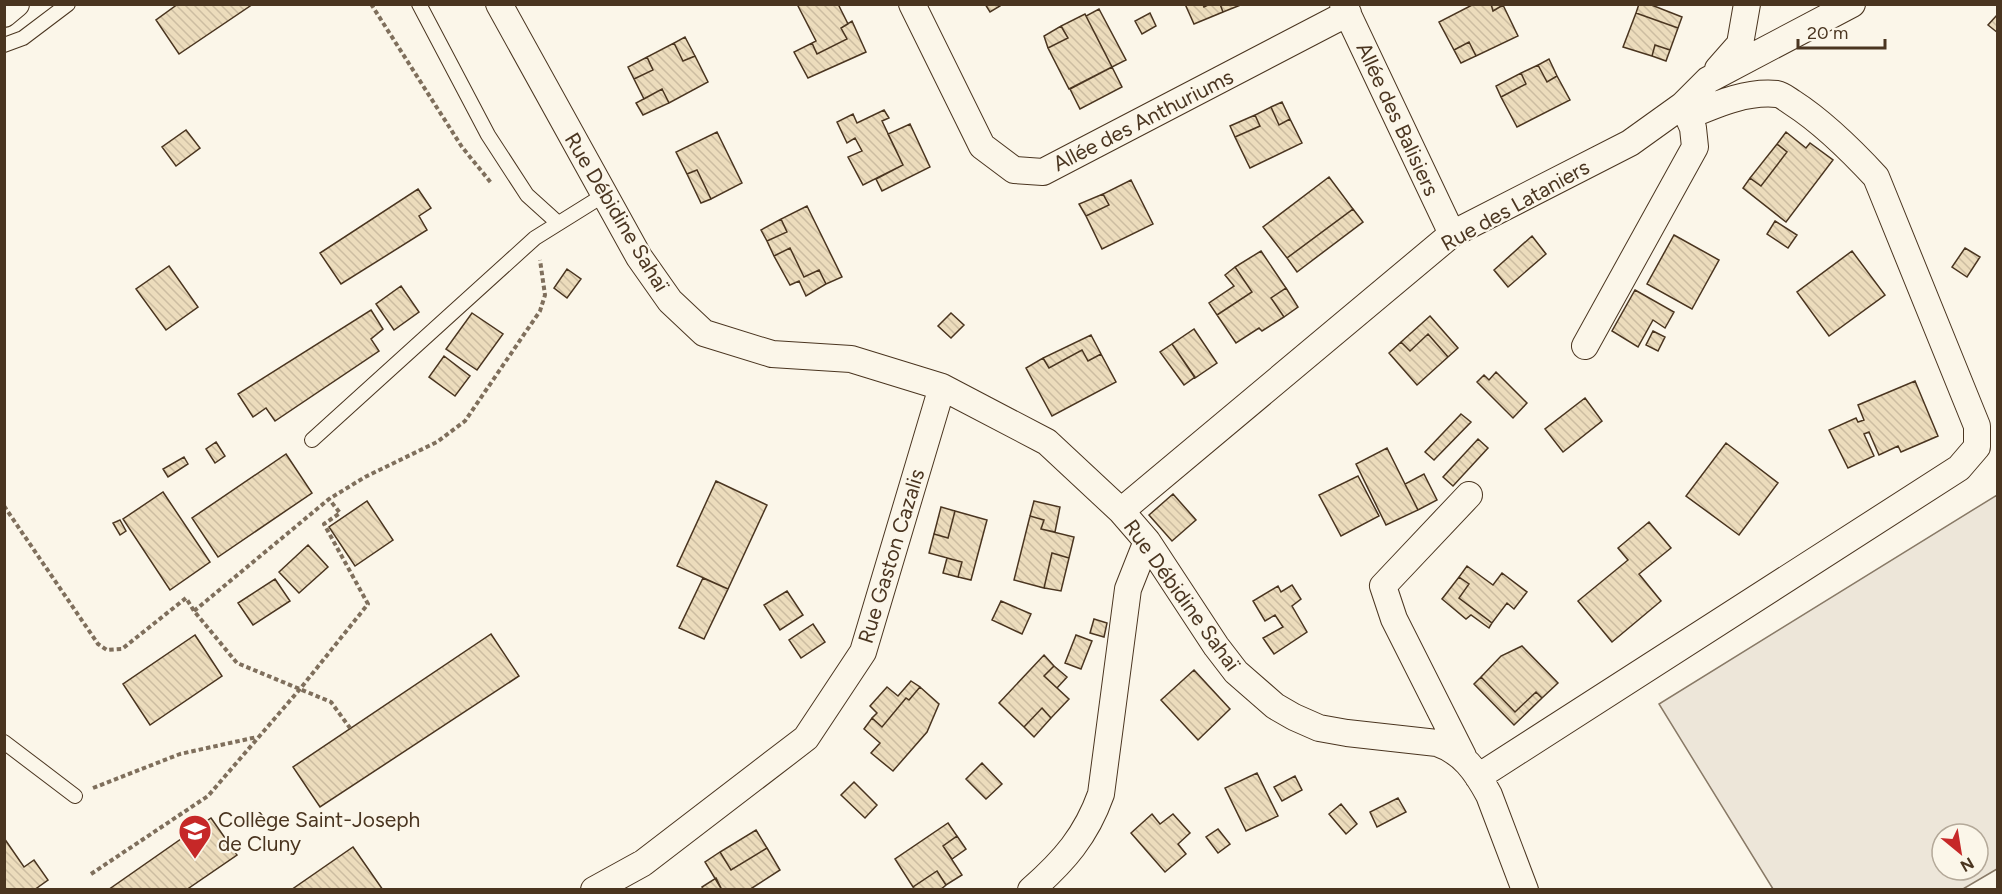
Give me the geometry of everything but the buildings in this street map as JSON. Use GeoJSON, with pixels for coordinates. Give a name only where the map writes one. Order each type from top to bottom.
{"type":"FeatureCollection","features":[{"type":"Feature","properties":{"kind":"street"},"geometry":{"type":"LineString","coordinates":[[4,14],[15,4]]}},
{"type":"Feature","properties":{"kind":"street","name":"Rue Débidine Sahaï"},"geometry":{"type":"LineString","coordinates":[[500,4],[639,257],[670,301],[704,333],[772,354],[851,359],[942,387],[1047,442],[1121,512],[1147,541],[1229,663],[1243,679],[1275,706],[1319,728],[1437,743],[1451,748],[1462,756],[1489,795],[1525,890]]}},
{"type":"Feature","properties":{"kind":"street","name":"Allée des Anthuriums"},"geometry":{"type":"LineString","coordinates":[[912,4],[982,146],[1014,170],[1043,172],[1346,9]]}},
{"type":"Feature","properties":{"kind":"street"},"geometry":{"type":"LineString","coordinates":[[1708,80],[1740,44],[1747,4]]}},
{"type":"Feature","properties":{"kind":"street","name":"Rue des Lataniers"},"geometry":{"type":"LineString","coordinates":[[1121,512],[1452,234],[1630,143],[1686,111],[1708,80],[1852,4]]}},
{"type":"Feature","properties":{"kind":"street","name":"Allée des Balisiers"},"geometry":{"type":"LineString","coordinates":[[1346,9],[1452,234]]}},
{"type":"Feature","properties":{"kind":"street"},"geometry":{"type":"LineString","coordinates":[[1478,777],[1959,468],[1977,447],[1977,426],[1876,177],[1853,152],[1812,116],[1780,94],[1752,95],[1686,111],[1693,128],[1695,147],[1585,346]]}},
{"type":"Feature","properties":{"kind":"street","name":"Rue Gaston Cazalis"},"geometry":{"type":"LineString","coordinates":[[594,890],[644,863],[806,738],[863,652],[942,387]]}},
{"type":"Feature","properties":{"kind":"street"},"geometry":{"type":"LineString","coordinates":[[1462,756],[1394,619],[1383,586],[1469,495]]}},
{"type":"Feature","properties":{"kind":"street"},"geometry":{"type":"LineString","coordinates":[[1030,890],[1072,849],[1093,817],[1101,794],[1128,589],[1147,541]]}},
{"type":"Feature","properties":{"kind":"lane"},"geometry":{"type":"LineString","coordinates":[[4,45],[23,38],[68,4]]}},
{"type":"Feature","properties":{"kind":"lane"},"geometry":{"type":"LineString","coordinates":[[419,4],[488,135],[527,195],[558,224]]}},
{"type":"Feature","properties":{"kind":"lane"},"geometry":{"type":"LineString","coordinates":[[312,440],[535,238],[604,195]]}},
{"type":"Feature","properties":{"kind":"lane"},"geometry":{"type":"LineString","coordinates":[[4,742],[75,796]]}},
{"type":"Feature","properties":{"kind":"path"},"geometry":{"type":"LineString","coordinates":[[91,874],[208,795],[300,689],[368,604],[324,524],[340,513],[329,499]]}},
{"type":"Feature","properties":{"kind":"path"},"geometry":{"type":"LineString","coordinates":[[4,507],[98,644],[107,650],[122,649],[186,598],[237,663],[331,702],[351,728]]}},
{"type":"Feature","properties":{"kind":"path"},"geometry":{"type":"LineString","coordinates":[[75,796],[180,754],[258,736]]}},
{"type":"Feature","properties":{"kind":"shaded area"},"geometry":{"type":"Polygon","coordinates":[[[1997,495],[1997,869],[1990,873],[1990,822],[1930,822],[1930,882],[1975,882],[1963,889],[1773,889],[1659,704],[1997,495]]]}},
{"type":"Feature","properties":{"kind":"place","name":"Collège Saint-Joseph de Cluny"},"geometry":{"type":"Point","coordinates":[195,860]}}]}
